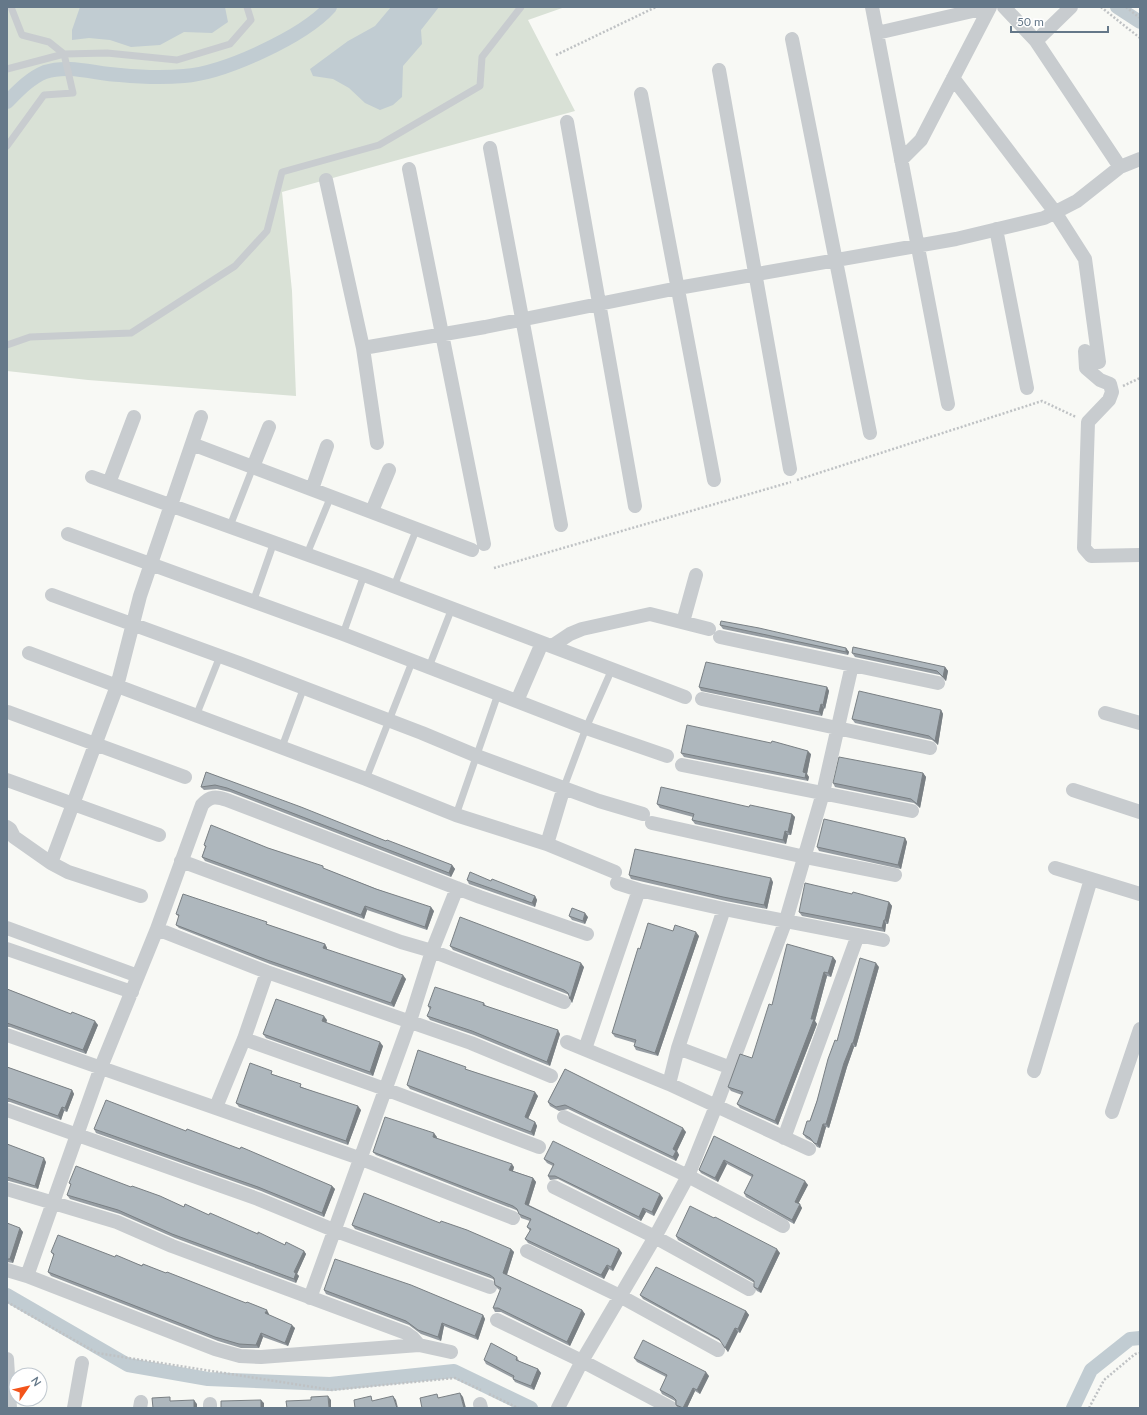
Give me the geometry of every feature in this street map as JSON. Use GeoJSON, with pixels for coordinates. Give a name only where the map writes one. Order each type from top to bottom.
{"type":"FeatureCollection","features":[{"type":"Feature","properties":{"kind":"street"},"geometry":{"type":"LineString","coordinates":[[872,7],[948,404]]}},
{"type":"Feature","properties":{"kind":"street"},"geometry":{"type":"LineString","coordinates":[[877,33],[990,7]]}},
{"type":"Feature","properties":{"kind":"street"},"geometry":{"type":"LineString","coordinates":[[901,160],[921,140],[990,7]]}},
{"type":"Feature","properties":{"kind":"street"},"geometry":{"type":"LineString","coordinates":[[1004,7],[1036,41],[1120,167]]}},
{"type":"Feature","properties":{"kind":"street"},"geometry":{"type":"LineString","coordinates":[[1036,41],[1071,7]]}},
{"type":"Feature","properties":{"kind":"street"},"geometry":{"type":"LineString","coordinates":[[792,39],[870,433]]}},
{"type":"Feature","properties":{"kind":"street"},"geometry":{"type":"LineString","coordinates":[[719,70],[790,469]]}},
{"type":"Feature","properties":{"kind":"street"},"geometry":{"type":"LineString","coordinates":[[953,78],[1055,212],[1085,259],[1099,362]]}},
{"type":"Feature","properties":{"kind":"street"},"geometry":{"type":"LineString","coordinates":[[641,94],[714,480]]}},
{"type":"Feature","properties":{"kind":"street"},"geometry":{"type":"LineString","coordinates":[[566,122],[635,506]]}},
{"type":"Feature","properties":{"kind":"street"},"geometry":{"type":"LineString","coordinates":[[490,148],[561,525]]}},
{"type":"Feature","properties":{"kind":"street"},"geometry":{"type":"LineString","coordinates":[[363,348],[522,320],[678,288],[918,246],[1044,218],[1077,200],[1120,167],[1140,159]]}},
{"type":"Feature","properties":{"kind":"street"},"geometry":{"type":"LineString","coordinates":[[192,444],[417,528],[478,547],[442,334],[409,169]]}},
{"type":"Feature","properties":{"kind":"street"},"geometry":{"type":"LineString","coordinates":[[326,180],[363,348],[377,443]]}},
{"type":"Feature","properties":{"kind":"street"},"geometry":{"type":"LineString","coordinates":[[996,229],[1027,388]]}},
{"type":"Feature","properties":{"kind":"street"},"geometry":{"type":"LineString","coordinates":[[1085,351],[1086,368],[1100,380],[1110,384],[1112,392],[1108,400],[1088,422],[1084,548],[1091,556],[1140,555]]}},
{"type":"Feature","properties":{"kind":"street"},"geometry":{"type":"LineString","coordinates":[[109,483],[134,417]]}},
{"type":"Feature","properties":{"kind":"street"},"geometry":{"type":"LineString","coordinates":[[51,863],[117,686],[134,625],[140,596],[201,417]]}},
{"type":"Feature","properties":{"kind":"street"},"geometry":{"type":"LineString","coordinates":[[253,467],[269,427]]}},
{"type":"Feature","properties":{"kind":"street"},"geometry":{"type":"LineString","coordinates":[[312,489],[327,446]]}},
{"type":"Feature","properties":{"kind":"street"},"geometry":{"type":"LineString","coordinates":[[372,511],[389,470]]}},
{"type":"Feature","properties":{"kind":"street"},"geometry":{"type":"LineString","coordinates":[[92,477],[394,586],[684,697]]}},
{"type":"Feature","properties":{"kind":"street"},"geometry":{"type":"LineString","coordinates":[[68,534],[343,634],[412,662],[429,667],[586,728],[667,756]]}},
{"type":"Feature","properties":{"kind":"street"},"geometry":{"type":"LineString","coordinates":[[683,622],[696,575]]}},
{"type":"Feature","properties":{"kind":"street"},"geometry":{"type":"LineString","coordinates":[[52,595],[304,687],[477,756],[648,818],[805,857],[895,875]]}},
{"type":"Feature","properties":{"kind":"street"},"geometry":{"type":"LineString","coordinates":[[517,701],[547,644],[582,629],[650,614],[683,622],[715,633],[852,665],[938,683]]}},
{"type":"Feature","properties":{"kind":"street"},"geometry":{"type":"LineString","coordinates":[[29,653],[282,747],[456,815],[547,844],[639,890],[724,909],[883,940]]}},
{"type":"Feature","properties":{"kind":"street"},"geometry":{"type":"LineString","coordinates":[[559,1406],[582,1361],[655,1237],[688,1176],[716,1106],[786,920],[823,793],[852,665]]}},
{"type":"Feature","properties":{"kind":"street"},"geometry":{"type":"LineString","coordinates":[[702,699],[838,727],[930,748]]}},
{"type":"Feature","properties":{"kind":"street"},"geometry":{"type":"LineString","coordinates":[[8,712],[185,778]]}},
{"type":"Feature","properties":{"kind":"street"},"geometry":{"type":"LineString","coordinates":[[1105,713],[1140,724]]}},
{"type":"Feature","properties":{"kind":"street"},"geometry":{"type":"LineString","coordinates":[[682,764],[912,811]]}},
{"type":"Feature","properties":{"kind":"street"},"geometry":{"type":"LineString","coordinates":[[7,780],[159,835]]}},
{"type":"Feature","properties":{"kind":"street"},"geometry":{"type":"LineString","coordinates":[[547,844],[564,787]]}},
{"type":"Feature","properties":{"kind":"street"},"geometry":{"type":"LineString","coordinates":[[1073,790],[1140,812]]}},
{"type":"Feature","properties":{"kind":"street"},"geometry":{"type":"LineString","coordinates":[[27,1276],[101,1067],[157,928],[202,805],[211,798],[217,797],[457,888],[587,934]]}},
{"type":"Feature","properties":{"kind":"street"},"geometry":{"type":"LineString","coordinates":[[9,836],[68,872],[141,896]]}},
{"type":"Feature","properties":{"kind":"street"},"geometry":{"type":"LineString","coordinates":[[181,861],[401,942],[432,951],[564,1002]]}},
{"type":"Feature","properties":{"kind":"street"},"geometry":{"type":"LineString","coordinates":[[1055,868],[1140,894]]}},
{"type":"Feature","properties":{"kind":"street"},"geometry":{"type":"LineString","coordinates":[[1034,1070],[1091,879]]}},
{"type":"Feature","properties":{"kind":"street"},"geometry":{"type":"LineString","coordinates":[[310,1298],[336,1231],[359,1158],[410,1021],[432,951],[457,888]]}},
{"type":"Feature","properties":{"kind":"street"},"geometry":{"type":"LineString","coordinates":[[585,1049],[639,890]]}},
{"type":"Feature","properties":{"kind":"street"},"geometry":{"type":"LineString","coordinates":[[670,1084],[678,1048],[724,909]]}},
{"type":"Feature","properties":{"kind":"street"},"geometry":{"type":"LineString","coordinates":[[7,928],[138,976]]}},
{"type":"Feature","properties":{"kind":"street"},"geometry":{"type":"LineString","coordinates":[[157,928],[267,972],[410,1021],[551,1076]]}},
{"type":"Feature","properties":{"kind":"street"},"geometry":{"type":"LineString","coordinates":[[784,1138],[858,935]]}},
{"type":"Feature","properties":{"kind":"street"},"geometry":{"type":"LineString","coordinates":[[7,949],[132,992]]}},
{"type":"Feature","properties":{"kind":"street"},"geometry":{"type":"LineString","coordinates":[[216,1107],[244,1039],[267,972]]}},
{"type":"Feature","properties":{"kind":"street"},"geometry":{"type":"LineString","coordinates":[[1112,1112],[1140,1029]]}},
{"type":"Feature","properties":{"kind":"street"},"geometry":{"type":"LineString","coordinates":[[7,1035],[359,1158],[513,1218]]}},
{"type":"Feature","properties":{"kind":"street"},"geometry":{"type":"LineString","coordinates":[[244,1039],[385,1089],[539,1147]]}},
{"type":"Feature","properties":{"kind":"street"},"geometry":{"type":"LineString","coordinates":[[567,1042],[670,1084],[809,1149]]}},
{"type":"Feature","properties":{"kind":"street"},"geometry":{"type":"LineString","coordinates":[[678,1048],[731,1068]]}},
{"type":"Feature","properties":{"kind":"street"},"geometry":{"type":"LineString","coordinates":[[7,1110],[258,1199],[336,1231],[490,1287]]}},
{"type":"Feature","properties":{"kind":"street"},"geometry":{"type":"LineString","coordinates":[[564,1117],[688,1176],[783,1226]]}},
{"type":"Feature","properties":{"kind":"street"},"geometry":{"type":"LineString","coordinates":[[554,1187],[655,1237],[749,1289]]}},
{"type":"Feature","properties":{"kind":"street"},"geometry":{"type":"LineString","coordinates":[[7,1189],[117,1222],[172,1246],[406,1333],[414,1338],[418,1346]]}},
{"type":"Feature","properties":{"kind":"street"},"geometry":{"type":"LineString","coordinates":[[527,1251],[620,1296],[718,1350]]}},
{"type":"Feature","properties":{"kind":"street"},"geometry":{"type":"LineString","coordinates":[[7,1270],[27,1276],[215,1349],[240,1356],[261,1357],[418,1346],[451,1352]]}},
{"type":"Feature","properties":{"kind":"street"},"geometry":{"type":"LineString","coordinates":[[497,1320],[582,1361],[671,1408]]}},
{"type":"Feature","properties":{"kind":"street"},"geometry":{"type":"LineString","coordinates":[[7,1359],[10,1408]]}},
{"type":"Feature","properties":{"kind":"street"},"geometry":{"type":"LineString","coordinates":[[74,1408],[82,1363]]}},
{"type":"Feature","properties":{"kind":"lane"},"geometry":{"type":"LineString","coordinates":[[7,146],[44,95],[73,93],[64,54],[49,42],[22,35],[11,7]]}},
{"type":"Feature","properties":{"kind":"lane"},"geometry":{"type":"LineString","coordinates":[[7,69],[64,54],[108,53],[177,60],[230,44],[251,20],[247,7]]}},
{"type":"Feature","properties":{"kind":"lane"},"geometry":{"type":"LineString","coordinates":[[7,345],[30,337],[131,333],[235,266],[267,231],[282,172],[379,145],[480,86],[482,57],[520,7]]}},
{"type":"Feature","properties":{"kind":"lane"},"geometry":{"type":"LineString","coordinates":[[230,526],[253,467]]}},
{"type":"Feature","properties":{"kind":"lane"},"geometry":{"type":"LineString","coordinates":[[307,554],[331,496]]}},
{"type":"Feature","properties":{"kind":"lane"},"geometry":{"type":"LineString","coordinates":[[394,586],[417,528]]}},
{"type":"Feature","properties":{"kind":"lane"},"geometry":{"type":"LineString","coordinates":[[253,602],[274,542]]}},
{"type":"Feature","properties":{"kind":"lane"},"geometry":{"type":"LineString","coordinates":[[343,634],[364,575]]}},
{"type":"Feature","properties":{"kind":"lane"},"geometry":{"type":"LineString","coordinates":[[429,667],[452,608]]}},
{"type":"Feature","properties":{"kind":"lane"},"geometry":{"type":"LineString","coordinates":[[196,716],[220,656]]}},
{"type":"Feature","properties":{"kind":"lane"},"geometry":{"type":"LineString","coordinates":[[366,779],[412,662]]}},
{"type":"Feature","properties":{"kind":"lane"},"geometry":{"type":"LineString","coordinates":[[564,787],[586,728],[612,669]]}},
{"type":"Feature","properties":{"kind":"lane"},"geometry":{"type":"LineString","coordinates":[[282,747],[304,687]]}},
{"type":"Feature","properties":{"kind":"lane"},"geometry":{"type":"LineString","coordinates":[[456,815],[498,694]]}},
{"type":"Feature","properties":{"kind":"path"},"geometry":{"type":"LineString","coordinates":[[556,55],[656,7]]}},
{"type":"Feature","properties":{"kind":"path"},"geometry":{"type":"LineString","coordinates":[[1101,7],[1140,38]]}},
{"type":"Feature","properties":{"kind":"path"},"geometry":{"type":"LineString","coordinates":[[1126,7],[1140,18]]}},
{"type":"Feature","properties":{"kind":"path"},"geometry":{"type":"LineString","coordinates":[[1112,392],[1133,379],[1140,378]]}},
{"type":"Feature","properties":{"kind":"path"},"geometry":{"type":"LineString","coordinates":[[1089,1408],[1104,1380],[1136,1354],[1140,1353]]}},
{"type":"Feature","properties":{"kind":"shaded area"},"geometry":{"type":"Polygon","coordinates":[[[7,7],[565,7],[528,20],[575,111],[282,192],[292,291],[296,396],[88,380],[7,371],[7,7]]]}},
{"type":"Feature","properties":{"kind":"shaded area"},"geometry":{"type":"Polygon","coordinates":[[[80,7],[225,7],[228,22],[212,33],[184,32],[160,45],[131,47],[110,40],[89,38],[72,40],[72,30],[80,7]]]}},
{"type":"Feature","properties":{"kind":"shaded area"},"geometry":{"type":"Polygon","coordinates":[[[391,7],[439,7],[421,30],[422,44],[403,66],[402,97],[393,105],[380,110],[365,103],[349,88],[333,79],[313,76],[310,69],[348,41],[375,26],[391,7]]]}},
{"type":"Feature","properties":{"kind":"building"},"geometry":{"type":"Polygon","coordinates":[[[721,621],[846,648],[846,652],[720,625],[721,621]]]}},
{"type":"Feature","properties":{"kind":"building"},"geometry":{"type":"Polygon","coordinates":[[[853,647],[945,667],[943,677],[937,671],[852,653],[853,647]]]}},
{"type":"Feature","properties":{"kind":"building"},"geometry":{"type":"Polygon","coordinates":[[[706,662],[827,687],[823,705],[821,704],[819,712],[699,687],[706,662]]]}},
{"type":"Feature","properties":{"kind":"building"},"geometry":{"type":"Polygon","coordinates":[[[859,691],[941,710],[935,741],[929,736],[852,719],[859,691]]]}},
{"type":"Feature","properties":{"kind":"building"},"geometry":{"type":"Polygon","coordinates":[[[687,725],[771,743],[772,741],[808,751],[803,772],[806,773],[805,778],[681,753],[687,725]]]}},
{"type":"Feature","properties":{"kind":"building"},"geometry":{"type":"Polygon","coordinates":[[[839,757],[923,773],[917,804],[911,799],[833,783],[839,757]]]}},
{"type":"Feature","properties":{"kind":"building"},"geometry":{"type":"Polygon","coordinates":[[[206,772],[452,865],[449,873],[227,788],[215,785],[201,787],[206,772]]]}},
{"type":"Feature","properties":{"kind":"building"},"geometry":{"type":"Polygon","coordinates":[[[661,787],[749,807],[750,805],[792,814],[788,832],[785,831],[783,840],[692,820],[694,814],[657,804],[661,787]]]}},
{"type":"Feature","properties":{"kind":"building"},"geometry":{"type":"Polygon","coordinates":[[[824,819],[905,838],[898,865],[817,847],[824,819]]]}},
{"type":"Feature","properties":{"kind":"building"},"geometry":{"type":"Polygon","coordinates":[[[211,825],[268,848],[323,866],[323,868],[376,889],[431,907],[425,927],[365,906],[361,915],[202,857],[206,846],[204,845],[211,825]]]}},
{"type":"Feature","properties":{"kind":"building"},"geometry":{"type":"Polygon","coordinates":[[[635,849],[771,878],[764,905],[629,875],[635,849]]]}},
{"type":"Feature","properties":{"kind":"building"},"geometry":{"type":"Polygon","coordinates":[[[470,872],[535,896],[532,903],[467,880],[470,872]]]}},
{"type":"Feature","properties":{"kind":"building"},"geometry":{"type":"Polygon","coordinates":[[[805,883],[852,894],[853,892],[889,902],[882,928],[799,912],[805,883]]]}},
{"type":"Feature","properties":{"kind":"building"},"geometry":{"type":"Polygon","coordinates":[[[183,894],[267,922],[266,924],[325,944],[323,948],[403,975],[391,1003],[267,960],[176,925],[179,915],[176,914],[183,894]]]}},
{"type":"Feature","properties":{"kind":"building"},"geometry":{"type":"Polygon","coordinates":[[[572,908],[585,913],[583,921],[569,916],[572,908]]]}},
{"type":"Feature","properties":{"kind":"building"},"geometry":{"type":"Polygon","coordinates":[[[460,917],[581,963],[570,999],[568,993],[564,990],[450,946],[460,917]]]}},
{"type":"Feature","properties":{"kind":"building"},"geometry":{"type":"Polygon","coordinates":[[[648,923],[673,931],[675,925],[696,932],[655,1053],[634,1046],[636,1040],[612,1033],[638,948],[640,949],[648,923]]]}},
{"type":"Feature","properties":{"kind":"building"},"geometry":{"type":"Polygon","coordinates":[[[787,944],[833,957],[828,973],[824,972],[811,1019],[814,1019],[775,1121],[737,1104],[743,1092],[728,1087],[740,1054],[752,1058],[769,1004],[772,1005],[787,944]]]}},
{"type":"Feature","properties":{"kind":"building"},"geometry":{"type":"Polygon","coordinates":[[[860,958],[876,963],[853,1043],[844,1063],[826,1124],[823,1124],[817,1144],[803,1134],[807,1121],[810,1121],[817,1101],[828,1059],[835,1040],[837,1041],[860,958]]]}},
{"type":"Feature","properties":{"kind":"building"},"geometry":{"type":"Polygon","coordinates":[[[435,987],[558,1030],[547,1062],[472,1031],[427,1016],[431,1007],[428,1006],[435,987]]]}},
{"type":"Feature","properties":{"kind":"building"},"geometry":{"type":"Polygon","coordinates":[[[7,989],[71,1014],[72,1012],[95,1021],[83,1050],[7,1023],[7,989]]]}},
{"type":"Feature","properties":{"kind":"building"},"geometry":{"type":"Polygon","coordinates":[[[276,999],[324,1016],[322,1021],[380,1042],[370,1072],[263,1034],[276,999]]]}},
{"type":"Feature","properties":{"kind":"building"},"geometry":{"type":"Polygon","coordinates":[[[418,1050],[466,1067],[465,1069],[535,1092],[525,1117],[535,1122],[531,1132],[407,1085],[418,1050]]]}},
{"type":"Feature","properties":{"kind":"building"},"geometry":{"type":"Polygon","coordinates":[[[250,1063],[272,1071],[271,1074],[301,1084],[300,1087],[358,1106],[346,1141],[236,1103],[250,1063]]]}},
{"type":"Feature","properties":{"kind":"building"},"geometry":{"type":"Polygon","coordinates":[[[7,1067],[72,1090],[65,1108],[62,1107],[58,1116],[7,1098],[7,1067]]]}},
{"type":"Feature","properties":{"kind":"building"},"geometry":{"type":"Polygon","coordinates":[[[565,1069],[683,1128],[673,1149],[676,1151],[673,1157],[565,1105],[556,1107],[548,1102],[565,1069]]]}},
{"type":"Feature","properties":{"kind":"building"},"geometry":{"type":"Polygon","coordinates":[[[106,1100],[186,1131],[187,1129],[240,1149],[241,1147],[332,1186],[322,1213],[258,1187],[94,1129],[106,1100]]]}},
{"type":"Feature","properties":{"kind":"building"},"geometry":{"type":"Polygon","coordinates":[[[385,1117],[434,1133],[433,1137],[512,1164],[509,1170],[533,1178],[525,1204],[619,1249],[611,1267],[607,1265],[601,1275],[525,1239],[531,1229],[527,1227],[531,1219],[519,1214],[517,1209],[513,1206],[373,1152],[385,1117]]]}},
{"type":"Feature","properties":{"kind":"building"},"geometry":{"type":"Polygon","coordinates":[[[714,1136],[805,1181],[795,1202],[800,1204],[792,1220],[744,1193],[753,1175],[724,1160],[715,1178],[699,1170],[714,1136]]]}},
{"type":"Feature","properties":{"kind":"building"},"geometry":{"type":"Polygon","coordinates":[[[553,1141],[660,1194],[652,1212],[643,1208],[639,1217],[555,1176],[548,1176],[554,1164],[544,1159],[553,1141]]]}},
{"type":"Feature","properties":{"kind":"building"},"geometry":{"type":"Polygon","coordinates":[[[7,1144],[44,1158],[35,1186],[7,1177],[7,1144]]]}},
{"type":"Feature","properties":{"kind":"building"},"geometry":{"type":"Polygon","coordinates":[[[76,1166],[131,1187],[132,1186],[160,1196],[184,1207],[185,1204],[209,1215],[210,1213],[258,1234],[258,1232],[285,1245],[286,1242],[304,1251],[294,1272],[296,1273],[294,1279],[172,1234],[118,1210],[67,1195],[71,1184],[69,1183],[76,1166]]]}},
{"type":"Feature","properties":{"kind":"building"},"geometry":{"type":"Polygon","coordinates":[[[364,1193],[440,1223],[441,1221],[467,1230],[511,1249],[503,1273],[582,1310],[567,1342],[498,1308],[493,1308],[501,1288],[495,1285],[494,1278],[490,1275],[352,1225],[364,1193]]]}},
{"type":"Feature","properties":{"kind":"building"},"geometry":{"type":"Polygon","coordinates":[[[690,1206],[714,1218],[715,1217],[777,1249],[758,1289],[754,1287],[754,1281],[750,1278],[676,1236],[690,1206]]]}},
{"type":"Feature","properties":{"kind":"building"},"geometry":{"type":"Polygon","coordinates":[[[7,1223],[20,1228],[10,1259],[7,1259],[7,1223]]]}},
{"type":"Feature","properties":{"kind":"building"},"geometry":{"type":"Polygon","coordinates":[[[58,1235],[115,1257],[116,1255],[142,1266],[143,1264],[166,1273],[167,1272],[267,1310],[265,1313],[292,1325],[285,1343],[261,1333],[256,1345],[239,1344],[215,1337],[48,1272],[54,1254],[51,1252],[58,1235]]]}},
{"type":"Feature","properties":{"kind":"building"},"geometry":{"type":"Polygon","coordinates":[[[335,1259],[411,1285],[483,1315],[475,1336],[442,1323],[438,1337],[418,1330],[406,1321],[324,1290],[335,1259]]]}},
{"type":"Feature","properties":{"kind":"building"},"geometry":{"type":"Polygon","coordinates":[[[656,1267],[746,1311],[738,1329],[735,1328],[725,1348],[719,1339],[640,1295],[656,1267]]]}},
{"type":"Feature","properties":{"kind":"building"},"geometry":{"type":"Polygon","coordinates":[[[643,1340],[706,1372],[697,1390],[693,1388],[683,1408],[676,1405],[676,1400],[673,1397],[660,1390],[667,1375],[634,1358],[643,1340]]]}},
{"type":"Feature","properties":{"kind":"building"},"geometry":{"type":"Polygon","coordinates":[[[491,1343],[517,1357],[516,1360],[538,1369],[531,1386],[513,1379],[514,1376],[484,1360],[491,1343]]]}},
{"type":"Feature","properties":{"kind":"building"},"geometry":{"type":"Polygon","coordinates":[[[460,1393],[464,1408],[422,1408],[420,1398],[437,1394],[438,1398],[460,1393]]]}},
{"type":"Feature","properties":{"kind":"building"},"geometry":{"type":"Polygon","coordinates":[[[328,1396],[329,1408],[287,1408],[286,1401],[311,1400],[311,1397],[328,1396]]]}},
{"type":"Feature","properties":{"kind":"building"},"geometry":{"type":"Polygon","coordinates":[[[371,1396],[372,1401],[393,1396],[397,1408],[355,1408],[354,1400],[371,1396]]]}},
{"type":"Feature","properties":{"kind":"building"},"geometry":{"type":"Polygon","coordinates":[[[170,1397],[170,1401],[194,1400],[194,1408],[153,1408],[152,1398],[170,1397]]]}},
{"type":"Feature","properties":{"kind":"building"},"geometry":{"type":"Polygon","coordinates":[[[261,1400],[261,1408],[221,1408],[221,1401],[261,1400]]]}},
{"type":"Feature","properties":{"kind":"waterway"},"geometry":{"type":"LineString","coordinates":[[7,102],[24,85],[34,78],[45,72],[54,70],[73,69],[111,74],[160,77],[184,76],[220,68],[262,52],[282,41],[318,18],[330,7]]}},
{"type":"Feature","properties":{"kind":"waterway"},"geometry":{"type":"LineString","coordinates":[[1117,7],[1140,22]]}},
{"type":"Feature","properties":{"kind":"waterway"},"geometry":{"type":"LineString","coordinates":[[7,1295],[128,1365],[208,1379],[330,1384],[454,1371],[531,1408]]}},
{"type":"Feature","properties":{"kind":"waterway"},"geometry":{"type":"LineString","coordinates":[[1073,1408],[1091,1370],[1130,1339],[1140,1338]]}}]}
